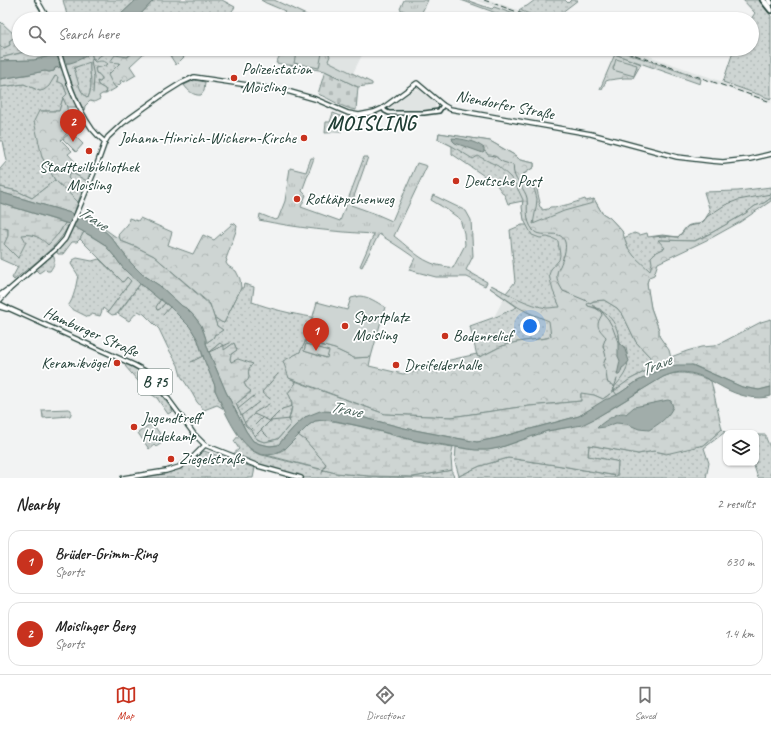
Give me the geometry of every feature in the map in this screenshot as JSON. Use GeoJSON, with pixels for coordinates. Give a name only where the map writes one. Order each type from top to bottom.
{"type":"FeatureCollection","features":[{"type":"Feature","properties":{"kind":"highway"},"geometry":{"type":"LineString","coordinates":[[764,0],[771,10]]}},
{"type":"Feature","properties":{"kind":"main road"},"geometry":{"type":"LineString","coordinates":[[37,0],[44,12]]}},
{"type":"Feature","properties":{"kind":"main road"},"geometry":{"type":"LineString","coordinates":[[60,56],[72,90],[84,115],[93,130],[105,142]]}},
{"type":"Feature","properties":{"kind":"main road"},"geometry":{"type":"LineString","coordinates":[[0,300],[10,289],[57,248],[65,238],[77,213],[108,137],[141,110],[181,83],[194,77],[287,91],[315,99],[352,114],[359,115],[367,114],[383,108],[417,83],[443,105]]}},
{"type":"Feature","properties":{"kind":"main road","name":"Niendorfer Straße"},"geometry":{"type":"LineString","coordinates":[[443,105],[450,109],[460,111],[591,134],[678,157],[723,162],[750,159],[771,154]]}},
{"type":"Feature","properties":{"kind":"main road"},"geometry":{"type":"LineString","coordinates":[[0,295],[10,289]]}},
{"type":"Feature","properties":{"kind":"main road","name":"Hamburger Straße"},"geometry":{"type":"LineString","coordinates":[[0,304],[110,353],[145,371],[152,378],[194,434],[205,445],[262,468],[301,478]]}},
{"type":"Feature","properties":{"kind":"main road","name":"B 75"},"geometry":{"type":"LineString","coordinates":[[0,307],[10,309]]}},
{"type":"Feature","properties":{"kind":"main road"},"geometry":{"type":"LineString","coordinates":[[123,478],[166,471],[179,467],[200,451],[205,445]]}},
{"type":"Feature","properties":{"kind":"street","name":"Niendorfer Straße"},"geometry":{"type":"LineString","coordinates":[[383,108],[389,113],[424,113],[439,111],[443,105]]}},
{"type":"Feature","properties":{"kind":"shaded area"},"geometry":{"type":"Polygon","coordinates":[[[136,0],[154,0],[143,12],[123,12],[136,0]]]}},
{"type":"Feature","properties":{"kind":"shaded area"},"geometry":{"type":"Polygon","coordinates":[[[474,0],[490,0],[523,12],[508,12],[474,0]]]}},
{"type":"Feature","properties":{"kind":"shaded area"},"geometry":{"type":"Polygon","coordinates":[[[50,56],[86,56],[77,61],[60,64],[60,67],[55,68],[54,71],[45,71],[0,79],[0,61],[34,60],[50,56]]]}},
{"type":"Feature","properties":{"kind":"shaded area"},"geometry":{"type":"Polygon","coordinates":[[[329,56],[362,56],[353,73],[328,61],[329,56]]]}},
{"type":"Feature","properties":{"kind":"shaded area"},"geometry":{"type":"Polygon","coordinates":[[[635,56],[649,56],[771,99],[771,103],[635,56]]]}},
{"type":"Feature","properties":{"kind":"shaded area"},"geometry":{"type":"Polygon","coordinates":[[[415,89],[420,90],[436,103],[434,109],[390,110],[389,108],[415,89]]]}},
{"type":"Feature","properties":{"kind":"shaded area"},"geometry":{"type":"Polygon","coordinates":[[[452,138],[473,142],[484,148],[484,152],[483,153],[455,143],[452,138]]]}},
{"type":"Feature","properties":{"kind":"shaded area"},"geometry":{"type":"Polygon","coordinates":[[[0,192],[74,214],[102,229],[110,236],[131,263],[142,274],[160,286],[186,308],[201,325],[209,352],[226,392],[246,431],[253,441],[260,444],[270,446],[278,445],[305,417],[320,411],[342,412],[404,428],[477,442],[579,416],[606,399],[620,393],[636,382],[660,370],[676,365],[692,365],[742,387],[759,390],[771,387],[771,396],[753,398],[741,395],[729,391],[699,375],[679,372],[663,377],[582,425],[547,431],[499,448],[475,450],[413,440],[364,427],[324,420],[315,421],[309,425],[285,449],[284,448],[271,454],[260,454],[250,448],[240,438],[232,426],[215,390],[215,386],[198,340],[190,327],[161,299],[160,300],[129,274],[104,244],[69,224],[0,203],[0,192]]]}},
{"type":"Feature","properties":{"kind":"shaded area"},"geometry":{"type":"Polygon","coordinates":[[[504,298],[518,307],[494,317],[504,298]]]}},
{"type":"Feature","properties":{"kind":"shaded area"},"geometry":{"type":"Polygon","coordinates":[[[618,342],[624,347],[629,361],[622,368],[620,374],[617,375],[620,361],[618,356],[618,342]]]}},
{"type":"Feature","properties":{"kind":"shaded area"},"geometry":{"type":"Polygon","coordinates":[[[668,400],[671,401],[673,407],[671,411],[663,420],[649,430],[639,429],[627,424],[616,423],[597,428],[602,423],[617,414],[626,414],[634,407],[668,400]]]}},
{"type":"Feature","properties":{"kind":"green space"},"geometry":{"type":"Polygon","coordinates":[[[63,0],[136,0],[123,12],[66,12],[63,0]]]}},
{"type":"Feature","properties":{"kind":"green space"},"geometry":{"type":"Polygon","coordinates":[[[154,0],[222,0],[235,7],[231,12],[143,12],[154,0]]]}},
{"type":"Feature","properties":{"kind":"green space"},"geometry":{"type":"Polygon","coordinates":[[[261,0],[274,0],[300,12],[284,12],[285,11],[261,0]]]}},
{"type":"Feature","properties":{"kind":"green space"},"geometry":{"type":"Polygon","coordinates":[[[404,0],[428,0],[422,12],[406,12],[400,9],[404,0]]]}},
{"type":"Feature","properties":{"kind":"green space"},"geometry":{"type":"Polygon","coordinates":[[[461,0],[466,0],[492,9],[494,7],[508,12],[493,12],[461,0]]]}},
{"type":"Feature","properties":{"kind":"green space"},"geometry":{"type":"Polygon","coordinates":[[[535,0],[565,0],[568,3],[571,0],[578,0],[562,12],[524,12],[519,10],[535,0]]]}},
{"type":"Feature","properties":{"kind":"green space"},"geometry":{"type":"Polygon","coordinates":[[[743,0],[759,0],[771,16],[771,99],[723,82],[732,56],[759,56],[759,12],[754,12],[743,0]]]}},
{"type":"Feature","properties":{"kind":"green space"},"geometry":{"type":"Polygon","coordinates":[[[1,22],[12,32],[12,39],[9,41],[10,45],[4,48],[0,46],[1,22]]]}},
{"type":"Feature","properties":{"kind":"green space"},"geometry":{"type":"Polygon","coordinates":[[[12,39],[12,55],[0,58],[0,46],[4,48],[10,45],[9,41],[12,39]]]}},
{"type":"Feature","properties":{"kind":"green space"},"geometry":{"type":"Polygon","coordinates":[[[12,55],[49,56],[34,60],[0,61],[0,58],[12,55]]]}},
{"type":"Feature","properties":{"kind":"green space"},"geometry":{"type":"Polygon","coordinates":[[[84,56],[92,56],[95,62],[103,61],[108,64],[95,68],[96,73],[100,75],[102,79],[100,82],[97,81],[98,85],[105,89],[106,94],[99,96],[100,99],[94,102],[90,101],[85,106],[84,111],[76,94],[66,67],[66,63],[84,56]],[[90,62],[74,68],[81,90],[88,98],[91,84],[90,62]]]}},
{"type":"Feature","properties":{"kind":"green space"},"geometry":{"type":"Polygon","coordinates":[[[92,56],[129,56],[123,61],[112,83],[116,88],[106,94],[105,89],[98,85],[97,81],[100,82],[102,79],[100,75],[96,73],[95,68],[105,66],[92,56]]]}},
{"type":"Feature","properties":{"kind":"green space"},"geometry":{"type":"Polygon","coordinates":[[[114,56],[141,56],[130,66],[136,75],[124,82],[122,80],[120,81],[121,83],[116,88],[108,75],[120,63],[110,62],[114,56]]]}},
{"type":"Feature","properties":{"kind":"green space"},"geometry":{"type":"Polygon","coordinates":[[[170,56],[185,56],[176,65],[170,56]]]}},
{"type":"Feature","properties":{"kind":"green space"},"geometry":{"type":"Polygon","coordinates":[[[296,56],[321,56],[319,68],[294,63],[296,56]]]}},
{"type":"Feature","properties":{"kind":"green space"},"geometry":{"type":"Polygon","coordinates":[[[330,56],[328,61],[372,83],[372,85],[358,87],[325,71],[276,63],[279,57],[330,56]]]}},
{"type":"Feature","properties":{"kind":"green space"},"geometry":{"type":"Polygon","coordinates":[[[614,56],[620,56],[641,64],[633,78],[606,81],[602,89],[600,89],[614,56]]]}},
{"type":"Feature","properties":{"kind":"green space"},"geometry":{"type":"Polygon","coordinates":[[[620,56],[635,56],[701,79],[700,84],[620,56]]]}},
{"type":"Feature","properties":{"kind":"green space"},"geometry":{"type":"Polygon","coordinates":[[[616,59],[637,65],[634,76],[613,70],[616,59]]]}},
{"type":"Feature","properties":{"kind":"green space"},"geometry":{"type":"Polygon","coordinates":[[[90,61],[91,89],[88,98],[80,89],[74,69],[90,61]]]}},
{"type":"Feature","properties":{"kind":"green space"},"geometry":{"type":"Polygon","coordinates":[[[60,67],[78,107],[67,107],[63,98],[67,94],[63,84],[57,81],[58,77],[55,76],[49,86],[40,91],[24,84],[0,87],[0,79],[45,71],[54,71],[55,68],[60,67]]]}},
{"type":"Feature","properties":{"kind":"green space"},"geometry":{"type":"Polygon","coordinates":[[[325,71],[358,87],[356,110],[341,105],[318,94],[325,71]]]}},
{"type":"Feature","properties":{"kind":"green space"},"geometry":{"type":"Polygon","coordinates":[[[55,76],[58,77],[63,84],[67,94],[63,98],[59,111],[39,111],[42,157],[55,180],[32,198],[17,191],[0,187],[0,169],[7,161],[3,141],[0,141],[0,87],[24,84],[40,91],[51,82],[55,76]]]}},
{"type":"Feature","properties":{"kind":"green space"},"geometry":{"type":"Polygon","coordinates":[[[195,80],[205,82],[204,91],[201,95],[191,93],[184,85],[195,80]]]}},
{"type":"Feature","properties":{"kind":"green space"},"geometry":{"type":"Polygon","coordinates":[[[63,98],[70,119],[74,125],[61,140],[72,151],[68,154],[78,165],[90,173],[87,181],[70,172],[68,178],[82,192],[78,202],[55,180],[42,157],[34,121],[39,111],[59,111],[63,98]]]}},
{"type":"Feature","properties":{"kind":"green space"},"geometry":{"type":"Polygon","coordinates":[[[333,113],[341,116],[341,132],[325,133],[326,122],[330,122],[333,113]]]}},
{"type":"Feature","properties":{"kind":"green space"},"geometry":{"type":"Polygon","coordinates":[[[71,132],[83,144],[76,152],[63,139],[71,132]]]}},
{"type":"Feature","properties":{"kind":"green space"},"geometry":{"type":"Polygon","coordinates":[[[439,133],[490,141],[516,156],[520,160],[534,163],[534,167],[524,174],[527,184],[536,185],[539,204],[542,210],[585,199],[586,201],[594,199],[602,213],[610,218],[622,231],[624,238],[634,233],[640,235],[647,233],[648,237],[663,235],[678,237],[686,227],[699,224],[704,221],[710,211],[704,192],[738,191],[771,187],[771,198],[713,232],[694,241],[659,240],[665,248],[655,253],[647,283],[651,308],[659,330],[659,336],[664,344],[612,293],[579,304],[620,344],[619,333],[600,309],[588,306],[587,304],[594,301],[604,300],[617,308],[623,315],[636,342],[650,357],[655,366],[629,380],[608,396],[551,336],[502,346],[479,357],[477,356],[470,326],[498,316],[517,307],[490,288],[491,285],[506,293],[515,282],[510,230],[522,225],[527,225],[523,213],[523,201],[508,204],[505,196],[496,184],[452,154],[452,146],[438,139],[439,133]]]}},
{"type":"Feature","properties":{"kind":"green space"},"geometry":{"type":"Polygon","coordinates":[[[439,133],[490,141],[516,156],[520,160],[534,163],[534,167],[522,175],[526,186],[534,188],[537,199],[533,224],[564,211],[593,203],[594,199],[602,213],[610,218],[622,231],[628,248],[634,256],[650,271],[652,263],[651,257],[655,253],[665,248],[658,240],[695,241],[746,213],[755,206],[764,203],[771,198],[771,201],[740,222],[713,237],[658,263],[654,275],[649,277],[647,283],[651,308],[659,330],[659,336],[669,350],[671,358],[655,366],[650,357],[636,342],[623,315],[617,308],[604,300],[594,301],[587,304],[588,306],[602,311],[611,319],[617,330],[620,344],[626,348],[628,361],[626,371],[613,389],[614,391],[603,399],[594,395],[581,394],[581,401],[520,407],[451,417],[385,414],[289,378],[283,361],[300,352],[306,341],[335,349],[354,358],[371,357],[369,366],[403,374],[431,368],[450,360],[477,354],[479,357],[502,346],[551,336],[549,321],[518,307],[490,288],[491,285],[518,299],[540,307],[560,307],[553,291],[549,275],[551,269],[559,260],[560,255],[558,241],[547,237],[540,238],[532,235],[524,220],[522,207],[523,200],[516,185],[498,166],[478,156],[473,159],[438,139],[439,133]],[[306,344],[304,351],[326,358],[328,351],[306,344]]]}},
{"type":"Feature","properties":{"kind":"green space"},"geometry":{"type":"Polygon","coordinates":[[[364,157],[368,157],[351,205],[392,221],[417,163],[427,166],[394,236],[425,260],[453,268],[465,245],[464,233],[460,219],[431,200],[433,195],[466,211],[471,220],[473,256],[466,270],[487,282],[485,286],[467,277],[436,277],[409,270],[415,258],[379,234],[362,267],[360,266],[374,234],[316,229],[259,220],[260,214],[275,220],[278,219],[285,201],[290,168],[306,172],[311,158],[314,158],[302,191],[306,195],[301,207],[340,221],[364,157]]]}},
{"type":"Feature","properties":{"kind":"green space"},"geometry":{"type":"Polygon","coordinates":[[[71,171],[87,181],[82,192],[68,178],[71,171]]]}},
{"type":"Feature","properties":{"kind":"green space"},"geometry":{"type":"Polygon","coordinates":[[[55,180],[78,202],[74,214],[0,192],[0,187],[17,191],[32,198],[55,180]]]}},
{"type":"Feature","properties":{"kind":"green space"},"geometry":{"type":"Polygon","coordinates":[[[0,203],[65,223],[59,233],[48,245],[43,240],[36,237],[22,235],[26,242],[18,258],[4,244],[8,236],[8,229],[0,227],[0,203]]]}},
{"type":"Feature","properties":{"kind":"green space"},"geometry":{"type":"Polygon","coordinates":[[[79,214],[116,237],[118,235],[121,241],[154,256],[210,305],[217,326],[223,330],[215,334],[213,338],[206,343],[204,332],[194,316],[160,286],[142,274],[131,263],[110,236],[102,229],[78,216],[79,214]]]}},
{"type":"Feature","properties":{"kind":"green space"},"geometry":{"type":"Polygon","coordinates":[[[129,218],[138,221],[140,218],[172,232],[168,245],[193,254],[203,235],[214,240],[232,223],[237,226],[226,263],[236,271],[240,279],[241,288],[224,323],[214,317],[210,304],[154,256],[121,241],[118,235],[128,224],[129,218]]]}},
{"type":"Feature","properties":{"kind":"green space"},"geometry":{"type":"Polygon","coordinates":[[[65,223],[69,224],[59,240],[45,255],[14,280],[12,278],[18,267],[0,259],[0,227],[8,229],[8,236],[33,235],[42,239],[59,233],[65,223]]]}},
{"type":"Feature","properties":{"kind":"green space"},"geometry":{"type":"Polygon","coordinates":[[[74,226],[84,232],[80,239],[77,242],[72,242],[63,254],[58,254],[56,251],[67,240],[74,226]]]}},
{"type":"Feature","properties":{"kind":"green space"},"geometry":{"type":"Polygon","coordinates":[[[84,232],[104,244],[123,268],[140,284],[117,314],[112,315],[108,312],[131,281],[127,277],[123,282],[80,239],[84,232]]]}},
{"type":"Feature","properties":{"kind":"green space"},"geometry":{"type":"Polygon","coordinates":[[[52,254],[55,260],[50,271],[45,269],[39,273],[35,269],[52,254]]]}},
{"type":"Feature","properties":{"kind":"green space"},"geometry":{"type":"Polygon","coordinates":[[[77,258],[92,261],[99,259],[123,282],[127,277],[131,281],[108,312],[103,308],[100,316],[92,314],[88,317],[68,306],[76,287],[78,275],[71,264],[73,260],[77,258]]]}},
{"type":"Feature","properties":{"kind":"green space"},"geometry":{"type":"Polygon","coordinates":[[[140,284],[170,307],[190,327],[198,340],[215,386],[215,390],[224,409],[217,405],[204,410],[197,402],[181,376],[178,365],[159,329],[144,314],[138,311],[129,321],[118,314],[140,284]]]}},
{"type":"Feature","properties":{"kind":"green space"},"geometry":{"type":"Polygon","coordinates":[[[244,284],[254,287],[252,302],[282,311],[312,317],[304,345],[300,352],[292,357],[289,378],[296,383],[288,393],[292,406],[289,419],[290,425],[278,439],[265,442],[256,438],[251,430],[246,426],[236,404],[251,392],[244,383],[249,377],[248,373],[253,364],[231,362],[231,355],[237,350],[234,343],[223,351],[220,343],[209,352],[206,343],[213,338],[215,334],[223,330],[217,326],[214,317],[224,323],[244,284]]]}},
{"type":"Feature","properties":{"kind":"green space","name":"Sportplatz Moisling"},"geometry":{"type":"Polygon","coordinates":[[[360,296],[370,299],[385,307],[371,357],[354,358],[335,349],[306,341],[317,302],[347,310],[351,298],[360,296]]]}},
{"type":"Feature","properties":{"kind":"green space"},"geometry":{"type":"Polygon","coordinates":[[[771,319],[771,387],[759,390],[742,387],[693,365],[660,370],[636,382],[620,393],[579,416],[477,442],[404,428],[342,412],[305,417],[278,445],[270,446],[260,444],[253,441],[246,431],[226,392],[209,352],[220,343],[224,346],[224,350],[234,343],[237,350],[231,354],[231,362],[238,359],[253,364],[248,373],[248,380],[244,383],[251,391],[236,404],[246,426],[251,430],[256,439],[265,442],[278,439],[290,425],[289,419],[292,403],[288,393],[296,383],[295,381],[385,414],[451,417],[520,407],[581,401],[581,393],[594,395],[603,399],[629,380],[671,357],[701,347],[714,346],[761,322],[771,319]]]}},
{"type":"Feature","properties":{"kind":"green space"},"geometry":{"type":"Polygon","coordinates":[[[306,344],[329,351],[327,358],[304,351],[306,344]]]}},
{"type":"Feature","properties":{"kind":"green space"},"geometry":{"type":"Polygon","coordinates":[[[126,364],[138,370],[150,379],[173,411],[168,414],[157,398],[151,394],[144,384],[138,381],[125,366],[126,364]]]}},
{"type":"Feature","properties":{"kind":"green space"},"geometry":{"type":"Polygon","coordinates":[[[679,373],[695,375],[711,381],[722,429],[704,445],[666,454],[654,451],[638,454],[589,445],[588,456],[618,462],[617,476],[508,458],[480,466],[459,476],[455,462],[456,447],[478,450],[499,448],[541,433],[584,423],[604,413],[663,377],[679,373]]]}},
{"type":"Feature","properties":{"kind":"green space"},"geometry":{"type":"Polygon","coordinates":[[[42,410],[71,410],[70,416],[43,418],[42,410]]]}},
{"type":"Feature","properties":{"kind":"green space"},"geometry":{"type":"Polygon","coordinates":[[[324,420],[357,426],[412,440],[453,447],[451,458],[452,470],[413,477],[369,476],[336,473],[266,455],[275,454],[285,449],[309,425],[315,421],[324,420]]]}},
{"type":"Feature","properties":{"kind":"green space"},"geometry":{"type":"Polygon","coordinates":[[[150,424],[153,424],[165,441],[156,447],[154,445],[149,449],[138,433],[150,424]]]}},
{"type":"Feature","properties":{"kind":"green space"},"geometry":{"type":"Polygon","coordinates":[[[722,429],[723,430],[723,434],[704,448],[709,463],[706,478],[459,478],[459,476],[480,466],[508,458],[616,476],[618,462],[588,456],[589,445],[638,454],[654,451],[664,453],[704,445],[722,429]]]}},
{"type":"Feature","properties":{"kind":"green space"},"geometry":{"type":"Polygon","coordinates":[[[239,435],[251,450],[258,454],[336,473],[369,476],[413,477],[452,470],[455,478],[303,478],[259,466],[232,455],[239,449],[234,441],[239,435]]]}},
{"type":"Feature","properties":{"kind":"green space"},"geometry":{"type":"Polygon","coordinates":[[[759,435],[766,435],[771,450],[771,478],[758,478],[754,466],[759,466],[759,435]]]}},
{"type":"Feature","properties":{"kind":"green space"},"geometry":{"type":"Polygon","coordinates":[[[204,451],[255,468],[253,478],[143,478],[145,476],[175,471],[189,463],[204,451]]]}},
{"type":"Feature","properties":{"kind":"waterway"},"geometry":{"type":"LineString","coordinates":[[93,93],[94,77],[91,60],[100,56]]}},
{"type":"Feature","properties":{"kind":"waterway"},"geometry":{"type":"LineString","coordinates":[[484,151],[488,155],[497,157],[503,162],[513,165],[515,176],[527,198],[527,214],[530,226],[533,230],[540,234],[559,235],[565,242],[564,254],[557,273],[558,281],[563,291],[587,301],[601,312],[602,315],[598,327],[606,337],[603,345],[606,357],[603,365],[608,383],[614,386],[614,391],[617,395]]}},
{"type":"Feature","properties":{"kind":"waterway"},"geometry":{"type":"LineString","coordinates":[[653,237],[678,237],[688,226],[700,224],[708,216],[725,205],[738,200],[771,194]]}},
{"type":"Feature","properties":{"kind":"waterway"},"geometry":{"type":"LineString","coordinates":[[161,299],[156,307],[157,310],[160,309],[165,303]]}},
{"type":"Feature","properties":{"kind":"waterway"},"geometry":{"type":"LineString","coordinates":[[163,315],[170,307]]}},
{"type":"Feature","properties":{"kind":"waterway"},"geometry":{"type":"LineString","coordinates":[[602,312],[612,326],[618,342]]}},
{"type":"Feature","properties":{"kind":"waterway"},"geometry":{"type":"LineString","coordinates":[[209,352],[230,343]]}},
{"type":"Feature","properties":{"kind":"waterway"},"geometry":{"type":"LineString","coordinates":[[191,362],[203,356]]}},
{"type":"Feature","properties":{"kind":"waterway"},"geometry":{"type":"LineString","coordinates":[[270,399],[262,392],[278,374]]}},
{"type":"Feature","properties":{"kind":"waterway"},"geometry":{"type":"LineString","coordinates":[[614,388],[617,379]]}},
{"type":"Feature","properties":{"kind":"waterway"},"geometry":{"type":"LineString","coordinates":[[238,409],[254,396]]}},
{"type":"Feature","properties":{"kind":"waterway"},"geometry":{"type":"LineString","coordinates":[[242,415],[259,402]]}},
{"type":"Feature","properties":{"kind":"waterway"},"geometry":{"type":"LineString","coordinates":[[254,413],[269,404]]}},
{"type":"Feature","properties":{"kind":"waterway"},"geometry":{"type":"LineString","coordinates":[[254,437],[282,409],[292,406]]}},
{"type":"Feature","properties":{"kind":"waterway"},"geometry":{"type":"LineString","coordinates":[[243,424],[254,414],[270,421],[291,419]]}},
{"type":"Feature","properties":{"kind":"waterway"},"geometry":{"type":"LineString","coordinates":[[250,430],[262,418]]}},
{"type":"Feature","properties":{"kind":"waterway"},"geometry":{"type":"LineString","coordinates":[[262,431],[268,437]]}},
{"type":"Feature","properties":{"kind":"waterway"},"geometry":{"type":"LineString","coordinates":[[298,435],[305,440],[326,464],[322,473]]}},
{"type":"Feature","properties":{"kind":"railway"},"geometry":{"type":"LineString","coordinates":[[484,0],[517,12]]}},
{"type":"Feature","properties":{"kind":"railway"},"geometry":{"type":"LineString","coordinates":[[638,56],[771,102]]}},
{"type":"Feature","properties":{"kind":"place","name":"Polizeistation Moisling"},"geometry":{"type":"Point","coordinates":[234,78]}},
{"type":"Feature","properties":{"kind":"place","name":"Johann-Hinrich-Wichern-Kirche"},"geometry":{"type":"Point","coordinates":[304,138]}},
{"type":"Feature","properties":{"kind":"place","name":"Moislinger Berg"},"geometry":{"type":"Point","coordinates":[73,142]}},
{"type":"Feature","properties":{"kind":"place","name":"Stadtteilbibliothek Moisling"},"geometry":{"type":"Point","coordinates":[89,151]}},
{"type":"Feature","properties":{"kind":"place","name":"Deutsche Post"},"geometry":{"type":"Point","coordinates":[456,181]}},
{"type":"Feature","properties":{"kind":"place","name":"Rotkäppchenweg"},"geometry":{"type":"Point","coordinates":[297,199]}},
{"type":"Feature","properties":{"kind":"place","name":"Sportplatz Moisling"},"geometry":{"type":"Point","coordinates":[345,326]}},
{"type":"Feature","properties":{"kind":"place","name":"Bodenrelief"},"geometry":{"type":"Point","coordinates":[445,336]}},
{"type":"Feature","properties":{"kind":"place","name":"Brüder-Grimm-Ring"},"geometry":{"type":"Point","coordinates":[316,351]}},
{"type":"Feature","properties":{"kind":"place","name":"Keramikvögel"},"geometry":{"type":"Point","coordinates":[117,363]}},
{"type":"Feature","properties":{"kind":"place","name":"Dreifelderhalle"},"geometry":{"type":"Point","coordinates":[396,365]}},
{"type":"Feature","properties":{"kind":"place","name":"Jugendtreff Hudekamp"},"geometry":{"type":"Point","coordinates":[134,427]}},
{"type":"Feature","properties":{"kind":"place","name":"Ziegelstraße"},"geometry":{"type":"Point","coordinates":[171,459]}},
{"type":"Feature","properties":{"kind":"district","name":"MOISLING"},"geometry":{"type":"Point","coordinates":[372,123]}},
{"type":"Feature","properties":{"kind":"water label","name":"Trave"},"geometry":{"type":"Point","coordinates":[93,218]}},
{"type":"Feature","properties":{"kind":"water label","name":"Trave"},"geometry":{"type":"Point","coordinates":[656,365]}},
{"type":"Feature","properties":{"kind":"water label","name":"Trave"},"geometry":{"type":"Point","coordinates":[346,409]}}]}
